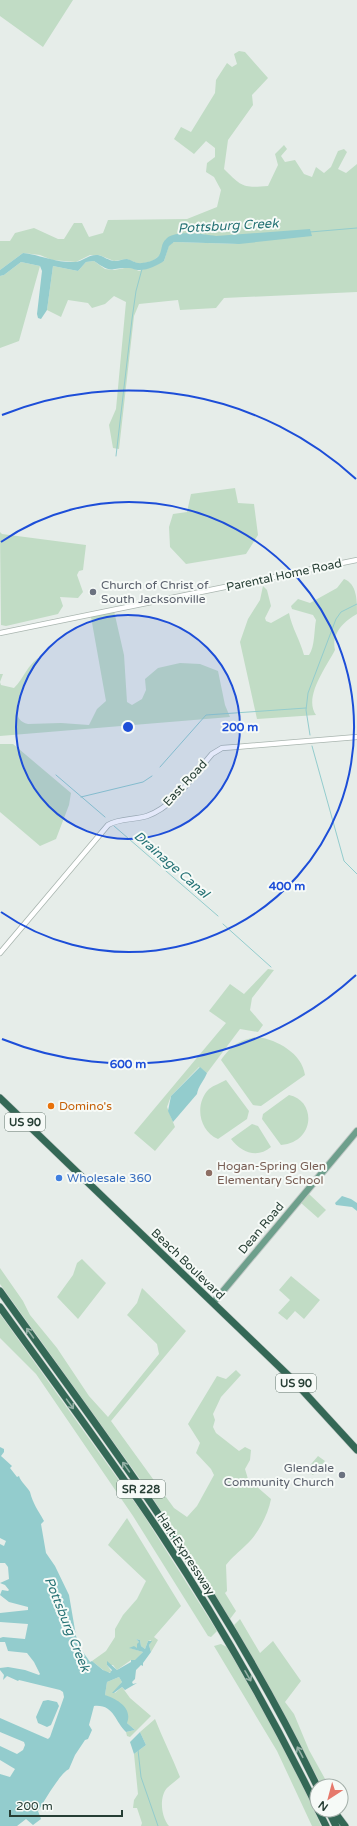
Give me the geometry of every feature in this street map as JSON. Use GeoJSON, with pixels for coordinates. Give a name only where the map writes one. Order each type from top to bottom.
{"type":"FeatureCollection","features":[{"type":"Feature","properties":{"kind":"highway","name":"Beach Boulevard"},"geometry":{"type":"LineString","coordinates":[[0,1098],[308,1396],[357,1450]]}},
{"type":"Feature","properties":{"kind":"highway","name":"Hart Expressway"},"geometry":{"type":"LineString","coordinates":[[0,1292],[139,1485],[224,1616],[288,1730],[312,1778]]}},
{"type":"Feature","properties":{"kind":"highway","name":"Hart Expressway"},"geometry":{"type":"LineString","coordinates":[[0,1307],[131,1490],[217,1624],[280,1734],[309,1791]]}},
{"type":"Feature","properties":{"kind":"main road","name":"Dean Road"},"geometry":{"type":"LineString","coordinates":[[213,1303],[357,1131]]}},
{"type":"Feature","properties":{"kind":"street","name":"Parental Home Road"},"geometry":{"type":"LineString","coordinates":[[0,633],[357,560]]}},
{"type":"Feature","properties":{"kind":"street","name":"East Road"},"geometry":{"type":"LineString","coordinates":[[0,953],[108,825],[119,821],[140,818],[159,810],[179,793],[212,754],[218,750],[236,747],[357,737]]}},
{"type":"Feature","properties":{"kind":"green space"},"geometry":{"type":"Polygon","coordinates":[[[0,0],[73,0],[43,47],[0,16],[0,0]]]}},
{"type":"Feature","properties":{"kind":"green space"},"geometry":{"type":"Polygon","coordinates":[[[239,51],[245,52],[268,78],[252,95],[253,105],[228,140],[224,169],[235,180],[243,185],[253,187],[268,186],[278,165],[275,154],[284,145],[287,149],[281,156],[285,162],[295,160],[304,174],[312,177],[316,167],[324,173],[331,167],[338,151],[344,149],[347,152],[338,169],[346,173],[357,164],[357,292],[224,298],[216,308],[180,310],[178,300],[139,304],[134,316],[119,449],[113,448],[109,425],[116,409],[126,302],[114,296],[105,304],[92,308],[88,303],[68,300],[61,317],[47,310],[53,266],[78,271],[86,262],[94,261],[105,269],[114,270],[130,267],[139,271],[164,261],[169,245],[174,242],[239,244],[202,234],[166,239],[161,254],[153,261],[139,264],[127,259],[114,261],[99,255],[90,255],[76,262],[52,260],[40,255],[23,253],[0,270],[0,241],[10,241],[15,233],[34,228],[58,239],[64,239],[74,223],[82,223],[89,237],[103,233],[108,220],[187,219],[217,207],[221,190],[214,177],[206,172],[207,163],[215,157],[215,148],[206,141],[194,154],[174,139],[181,127],[191,132],[215,93],[216,80],[227,63],[232,67],[237,64],[234,54],[239,51]]]}},
{"type":"Feature","properties":{"kind":"green space"},"geometry":{"type":"Polygon","coordinates":[[[21,262],[40,266],[19,341],[0,348],[0,276],[4,275],[21,262]]]}},
{"type":"Feature","properties":{"kind":"green space"},"geometry":{"type":"Polygon","coordinates":[[[235,488],[238,503],[254,504],[258,535],[246,554],[186,564],[170,547],[169,527],[173,514],[187,512],[191,494],[235,488]]]}},
{"type":"Feature","properties":{"kind":"green space"},"geometry":{"type":"Polygon","coordinates":[[[0,532],[2,534],[86,545],[83,570],[79,571],[77,575],[83,592],[78,598],[60,597],[63,606],[58,614],[6,626],[1,625],[0,532]]]}},
{"type":"Feature","properties":{"kind":"green space"},"geometry":{"type":"Polygon","coordinates":[[[344,579],[352,585],[354,589],[357,614],[343,624],[337,633],[334,644],[335,650],[314,691],[312,700],[316,715],[257,719],[240,642],[248,619],[260,600],[263,586],[267,590],[271,606],[265,618],[266,621],[271,623],[289,613],[304,655],[309,655],[313,643],[316,620],[313,615],[292,609],[291,606],[298,599],[310,603],[337,588],[344,579]]]}},
{"type":"Feature","properties":{"kind":"green space"},"geometry":{"type":"Polygon","coordinates":[[[114,611],[124,655],[127,702],[132,705],[142,699],[146,690],[145,679],[158,668],[180,663],[200,664],[218,671],[225,705],[230,717],[0,736],[0,682],[1,685],[14,688],[34,661],[38,658],[38,661],[20,695],[17,705],[17,713],[20,720],[28,724],[61,723],[89,725],[97,709],[106,701],[91,617],[114,611]]]}},
{"type":"Feature","properties":{"kind":"green space"},"geometry":{"type":"Polygon","coordinates":[[[0,674],[3,674],[0,682],[0,674]]]}},
{"type":"Feature","properties":{"kind":"green space"},"geometry":{"type":"Polygon","coordinates":[[[0,744],[13,744],[71,793],[69,805],[56,839],[40,846],[0,812],[0,744]]]}},
{"type":"Feature","properties":{"kind":"green space"},"geometry":{"type":"Polygon","coordinates":[[[268,969],[274,970],[252,998],[250,1010],[263,1025],[258,1032],[240,1029],[207,1073],[199,1067],[171,1096],[167,1107],[175,1127],[155,1151],[134,1133],[226,1023],[209,1011],[230,984],[244,994],[268,969]]]}},
{"type":"Feature","properties":{"kind":"green space"},"geometry":{"type":"Polygon","coordinates":[[[258,1037],[273,1041],[288,1049],[299,1060],[305,1075],[261,1106],[253,1105],[221,1060],[236,1044],[258,1037]]]}},
{"type":"Feature","properties":{"kind":"green space"},"geometry":{"type":"Polygon","coordinates":[[[226,1080],[249,1111],[247,1119],[218,1139],[206,1130],[201,1117],[200,1109],[204,1095],[209,1089],[226,1080]]]}},
{"type":"Feature","properties":{"kind":"green space"},"geometry":{"type":"Polygon","coordinates":[[[289,1095],[298,1098],[304,1104],[308,1112],[308,1121],[306,1129],[301,1137],[292,1142],[281,1145],[262,1119],[263,1114],[289,1095]]]}},
{"type":"Feature","properties":{"kind":"green space"},"geometry":{"type":"Polygon","coordinates":[[[252,1124],[258,1126],[271,1147],[266,1151],[255,1153],[244,1150],[235,1144],[231,1139],[252,1124]]]}},
{"type":"Feature","properties":{"kind":"green space"},"geometry":{"type":"Polygon","coordinates":[[[309,1194],[326,1210],[318,1218],[301,1203],[309,1194]]]}},
{"type":"Feature","properties":{"kind":"green space"},"geometry":{"type":"Polygon","coordinates":[[[82,1259],[106,1283],[78,1319],[57,1297],[73,1275],[77,1263],[82,1259]]]}},
{"type":"Feature","properties":{"kind":"green space"},"geometry":{"type":"Polygon","coordinates":[[[0,1268],[23,1301],[30,1315],[57,1348],[89,1396],[108,1417],[159,1354],[157,1344],[127,1315],[137,1303],[142,1288],[186,1331],[111,1421],[174,1508],[187,1517],[197,1506],[214,1475],[211,1469],[196,1453],[200,1443],[188,1424],[217,1376],[226,1379],[236,1370],[241,1375],[221,1397],[213,1414],[215,1420],[213,1427],[216,1433],[239,1451],[245,1447],[251,1450],[250,1460],[245,1469],[248,1479],[271,1499],[268,1511],[258,1530],[250,1541],[226,1565],[227,1591],[225,1593],[236,1611],[230,1619],[145,1486],[0,1284],[0,1268]]]}},
{"type":"Feature","properties":{"kind":"green space"},"geometry":{"type":"Polygon","coordinates":[[[291,1276],[320,1300],[304,1319],[295,1311],[287,1320],[278,1313],[290,1300],[279,1290],[291,1276]]]}},
{"type":"Feature","properties":{"kind":"green space"},"geometry":{"type":"Polygon","coordinates":[[[0,1314],[143,1514],[217,1631],[211,1637],[208,1636],[133,1516],[36,1374],[0,1338],[0,1314]]]}},
{"type":"Feature","properties":{"kind":"green space"},"geometry":{"type":"Polygon","coordinates":[[[318,1456],[325,1461],[313,1475],[306,1470],[318,1456]]]}},
{"type":"Feature","properties":{"kind":"green space"},"geometry":{"type":"Polygon","coordinates":[[[127,1518],[181,1606],[154,1637],[158,1640],[151,1652],[149,1645],[151,1640],[148,1641],[145,1649],[141,1646],[140,1640],[136,1639],[139,1642],[137,1648],[130,1648],[143,1652],[135,1661],[131,1660],[117,1670],[113,1665],[107,1665],[112,1672],[107,1673],[92,1661],[106,1651],[115,1637],[115,1629],[123,1615],[137,1599],[146,1581],[108,1545],[127,1518]]]}},
{"type":"Feature","properties":{"kind":"green space"},"geometry":{"type":"Polygon","coordinates":[[[240,1619],[260,1653],[273,1641],[301,1681],[285,1702],[294,1714],[309,1750],[325,1778],[318,1778],[234,1625],[240,1619]]]}},
{"type":"Feature","properties":{"kind":"green space"},"geometry":{"type":"Polygon","coordinates":[[[221,1644],[227,1647],[277,1735],[300,1780],[309,1799],[309,1818],[318,1818],[321,1826],[312,1826],[277,1751],[214,1646],[221,1644]]]}},
{"type":"Feature","properties":{"kind":"green space"},"geometry":{"type":"Polygon","coordinates":[[[119,1677],[122,1682],[113,1693],[122,1687],[130,1698],[151,1716],[130,1737],[127,1736],[126,1732],[135,1730],[127,1723],[105,1695],[107,1682],[119,1677]]]}},
{"type":"Feature","properties":{"kind":"green space"},"geometry":{"type":"Polygon","coordinates":[[[155,1719],[180,1777],[167,1788],[163,1796],[162,1807],[164,1818],[169,1826],[141,1826],[142,1823],[137,1808],[133,1808],[134,1800],[138,1794],[134,1754],[146,1745],[140,1732],[155,1719]]]}},
{"type":"Feature","properties":{"kind":"water"},"geometry":{"type":"Polygon","coordinates":[[[310,229],[312,236],[239,244],[174,242],[169,246],[164,261],[145,270],[129,268],[109,269],[94,261],[86,262],[78,271],[53,266],[47,310],[41,319],[38,318],[37,314],[42,271],[40,266],[21,262],[4,275],[0,276],[0,270],[23,253],[67,262],[77,262],[94,255],[98,255],[113,261],[127,259],[142,263],[156,259],[159,256],[164,241],[167,238],[177,234],[190,233],[216,236],[310,229]]]}},
{"type":"Feature","properties":{"kind":"water"},"geometry":{"type":"Polygon","coordinates":[[[200,1067],[207,1073],[197,1094],[173,1122],[168,1111],[171,1096],[200,1067]]]}},
{"type":"Feature","properties":{"kind":"water"},"geometry":{"type":"Polygon","coordinates":[[[342,1196],[357,1203],[357,1211],[352,1207],[336,1205],[335,1203],[342,1196]]]}},
{"type":"Feature","properties":{"kind":"water"},"geometry":{"type":"Polygon","coordinates":[[[0,1447],[4,1449],[1,1456],[12,1466],[10,1468],[17,1477],[19,1476],[29,1491],[34,1504],[44,1521],[41,1524],[46,1553],[55,1566],[69,1595],[76,1636],[83,1652],[90,1662],[92,1661],[103,1670],[110,1673],[112,1670],[107,1665],[107,1661],[117,1670],[131,1662],[131,1660],[135,1660],[143,1652],[129,1648],[134,1646],[137,1648],[137,1644],[139,1642],[136,1639],[140,1640],[141,1646],[145,1649],[148,1641],[152,1641],[149,1645],[151,1652],[143,1663],[143,1666],[141,1665],[136,1670],[135,1679],[132,1682],[133,1684],[137,1683],[125,1690],[122,1687],[112,1693],[122,1682],[119,1677],[107,1682],[105,1695],[123,1705],[128,1713],[127,1723],[135,1730],[126,1732],[110,1711],[101,1706],[94,1706],[89,1725],[92,1730],[88,1739],[85,1740],[75,1755],[69,1769],[61,1776],[48,1795],[38,1811],[41,1819],[33,1825],[26,1819],[17,1826],[0,1826],[0,1774],[10,1777],[15,1769],[0,1760],[0,1746],[17,1754],[23,1750],[25,1745],[24,1742],[0,1732],[0,1718],[48,1739],[64,1697],[63,1692],[60,1690],[18,1681],[7,1676],[3,1680],[4,1675],[0,1670],[0,1668],[8,1667],[40,1674],[34,1662],[27,1653],[8,1651],[5,1642],[0,1642],[0,1638],[3,1637],[25,1639],[28,1624],[0,1622],[0,1613],[28,1610],[28,1607],[9,1602],[0,1595],[2,1590],[9,1590],[5,1585],[0,1583],[9,1579],[8,1567],[5,1563],[0,1563],[0,1544],[4,1546],[6,1541],[0,1538],[0,1447]]]}},
{"type":"Feature","properties":{"kind":"water"},"geometry":{"type":"Polygon","coordinates":[[[48,1700],[57,1702],[59,1706],[51,1725],[47,1727],[38,1723],[36,1717],[43,1701],[48,1700]]]}},
{"type":"Feature","properties":{"kind":"water"},"geometry":{"type":"Polygon","coordinates":[[[140,1732],[146,1745],[134,1754],[130,1742],[140,1732]]]}},
{"type":"Feature","properties":{"kind":"waterway","name":"Pottsburg Creek"},"geometry":{"type":"LineString","coordinates":[[310,232],[357,228]]}},
{"type":"Feature","properties":{"kind":"waterway"},"geometry":{"type":"LineString","coordinates":[[116,456],[132,319],[136,291],[142,269]]}},
{"type":"Feature","properties":{"kind":"waterway","name":"Drainage Canal"},"geometry":{"type":"LineString","coordinates":[[310,735],[306,710],[308,693],[336,619],[341,612],[357,604]]}},
{"type":"Feature","properties":{"kind":"waterway"},"geometry":{"type":"LineString","coordinates":[[160,767],[206,715],[306,708]]}},
{"type":"Feature","properties":{"kind":"waterway","name":"Drainage Canal"},"geometry":{"type":"LineString","coordinates":[[312,746],[344,861],[357,874]]}},
{"type":"Feature","properties":{"kind":"waterway","name":"Drainage Canal"},"geometry":{"type":"LineString","coordinates":[[56,775],[105,817]]}},
{"type":"Feature","properties":{"kind":"waterway"},"geometry":{"type":"LineString","coordinates":[[81,797],[143,782],[152,776]]}},
{"type":"Feature","properties":{"kind":"waterway","name":"Drainage Canal"},"geometry":{"type":"LineString","coordinates":[[114,826],[218,916]]}},
{"type":"Feature","properties":{"kind":"waterway","name":"Drainage Canal"},"geometry":{"type":"LineString","coordinates":[[223,924],[271,967]]}},
{"type":"Feature","properties":{"kind":"waterway"},"geometry":{"type":"LineString","coordinates":[[138,1750],[141,1777],[158,1826]]}},
{"type":"Feature","properties":{"kind":"place","name":"Church of Christ of South Jacksonville"},"geometry":{"type":"Point","coordinates":[93,592]}},
{"type":"Feature","properties":{"kind":"place","name":"Domino's"},"geometry":{"type":"Point","coordinates":[51,1106]}},
{"type":"Feature","properties":{"kind":"place","name":"Hogan-Spring Glen Elementary School"},"geometry":{"type":"Point","coordinates":[209,1173]}},
{"type":"Feature","properties":{"kind":"place","name":"Wholesale 360"},"geometry":{"type":"Point","coordinates":[59,1178]}},
{"type":"Feature","properties":{"kind":"place","name":"Glendale Community Church"},"geometry":{"type":"Point","coordinates":[342,1475]}}]}
